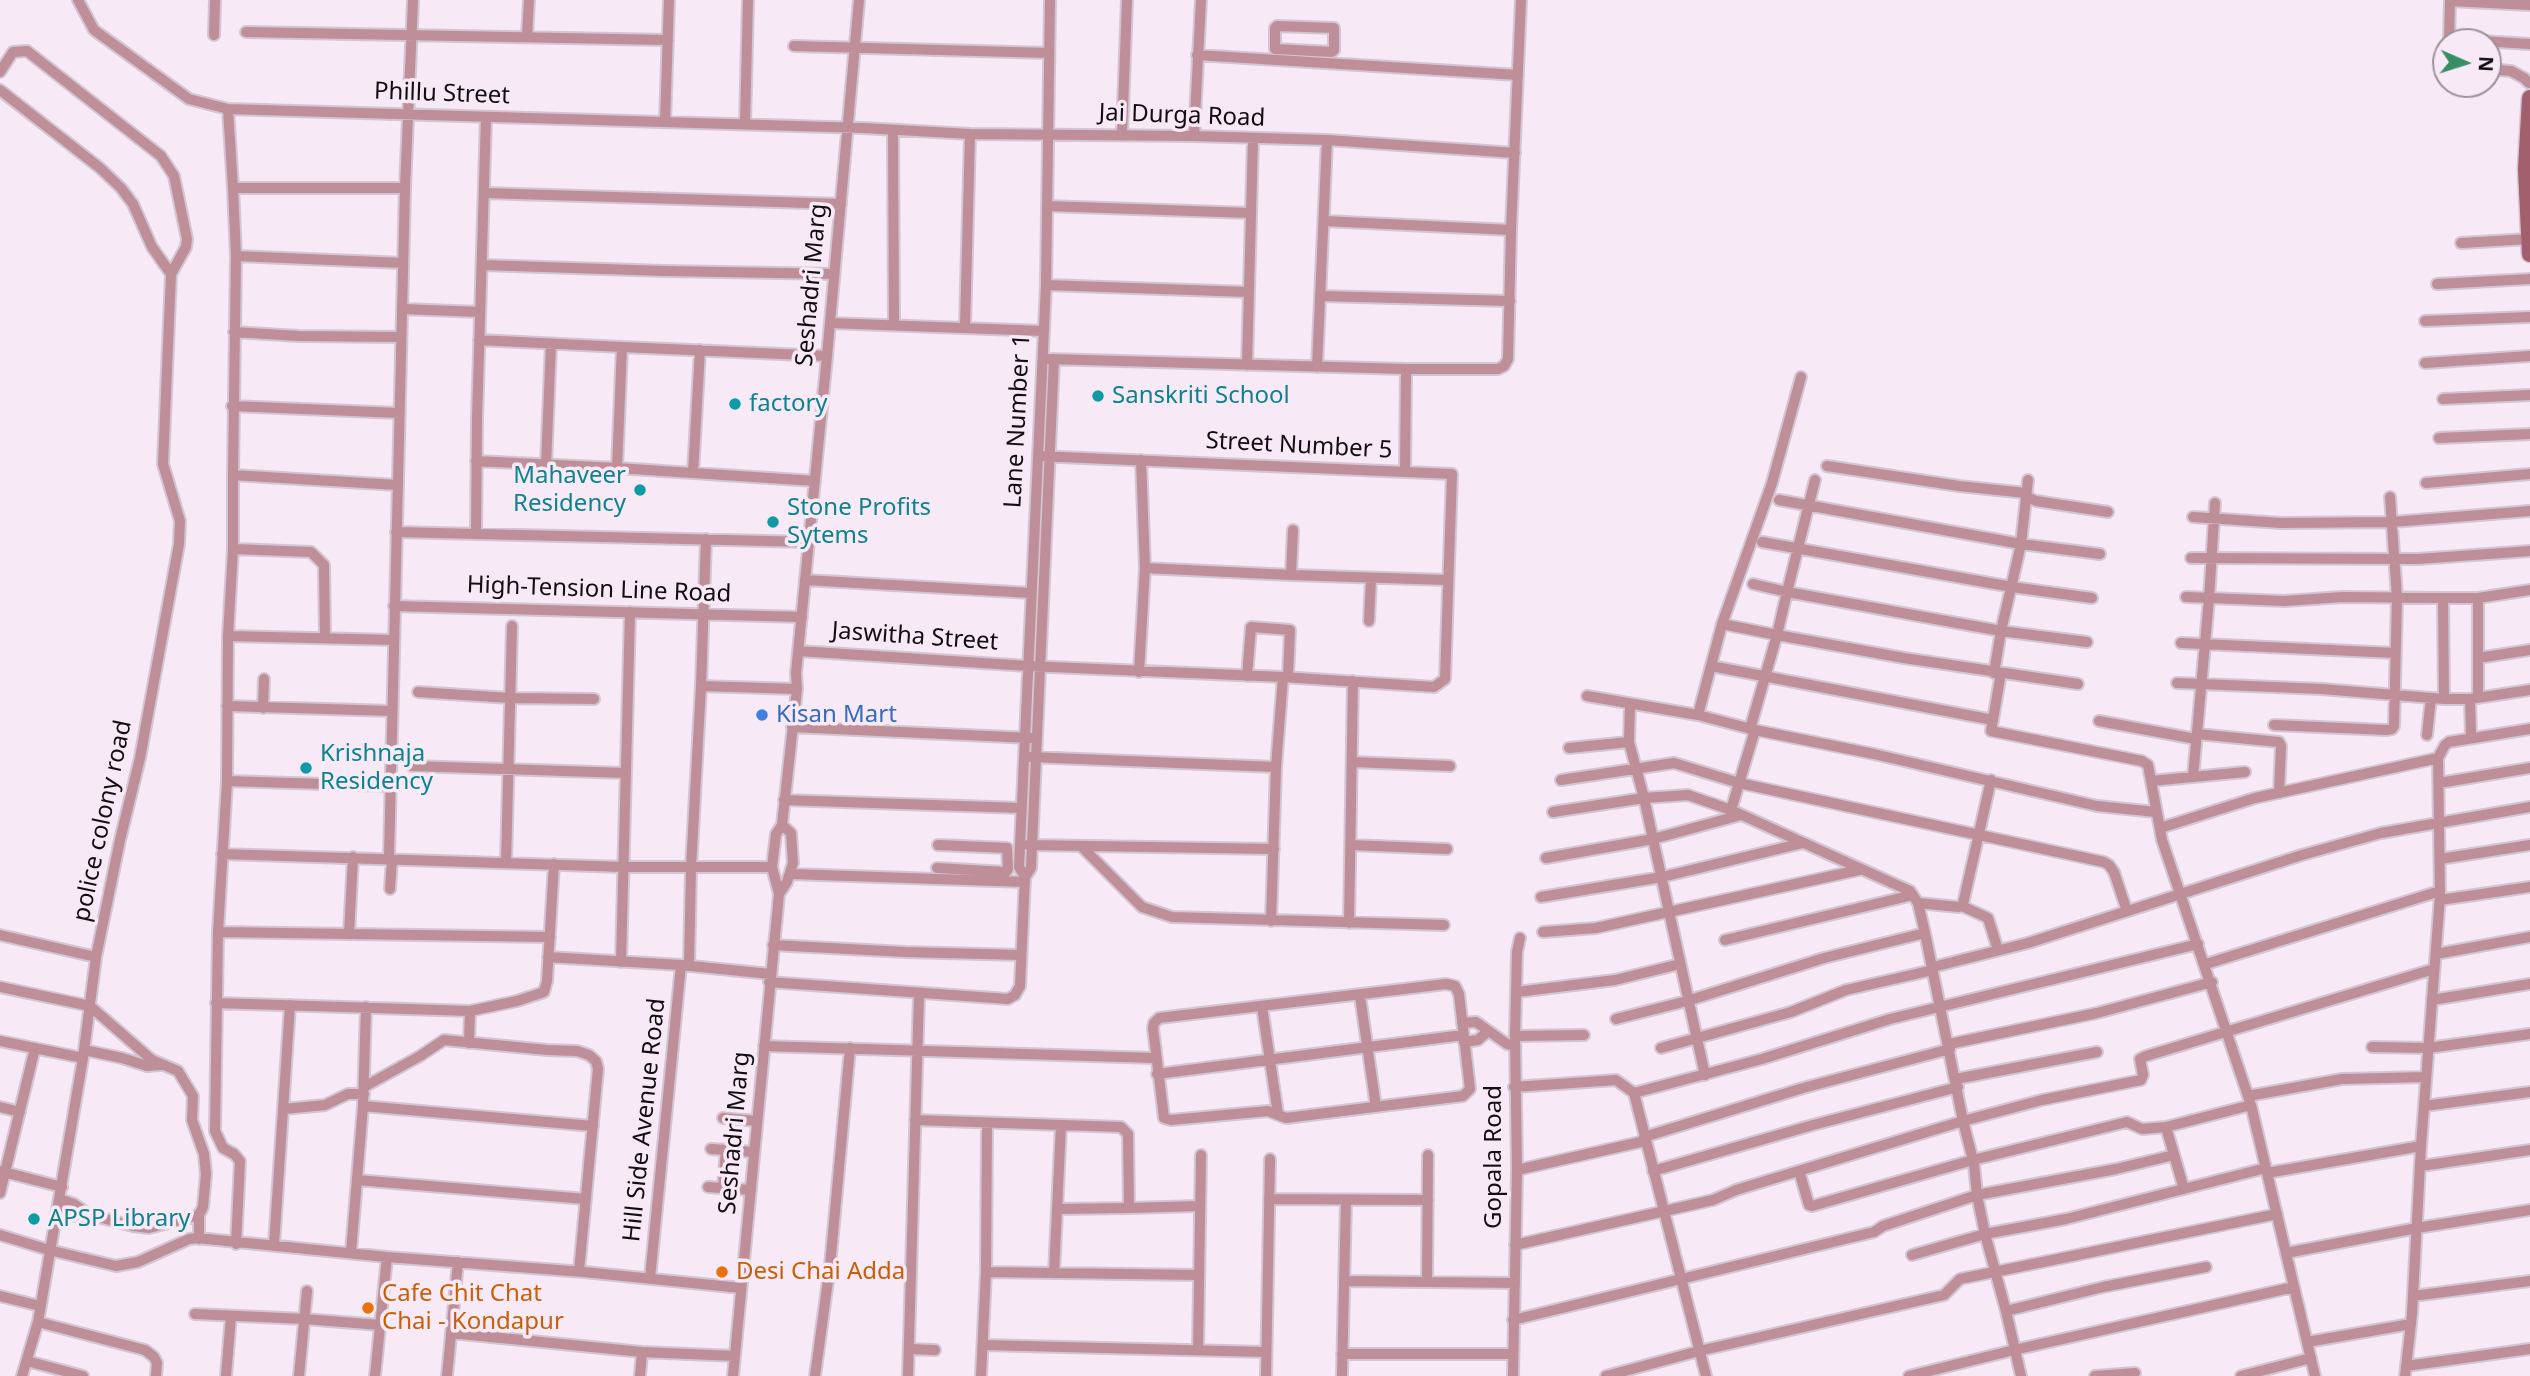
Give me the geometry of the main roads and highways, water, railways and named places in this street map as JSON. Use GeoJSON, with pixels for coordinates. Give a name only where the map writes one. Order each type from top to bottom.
{"type":"FeatureCollection","features":[{"type":"Feature","properties":{"kind":"place","name":"Sanskriti School"},"geometry":{"type":"Point","coordinates":[1098,396]}},
{"type":"Feature","properties":{"kind":"place","name":"factory"},"geometry":{"type":"Point","coordinates":[735,404]}},
{"type":"Feature","properties":{"kind":"place","name":"Mahaveer Residency"},"geometry":{"type":"Point","coordinates":[640,490]}},
{"type":"Feature","properties":{"kind":"place","name":"Stone Profits Sytems"},"geometry":{"type":"Point","coordinates":[773,522]}},
{"type":"Feature","properties":{"kind":"place","name":"Kisan Mart"},"geometry":{"type":"Point","coordinates":[762,715]}},
{"type":"Feature","properties":{"kind":"place","name":"Krishnaja Residency"},"geometry":{"type":"Point","coordinates":[306,768]}},
{"type":"Feature","properties":{"kind":"place","name":"APSP Library"},"geometry":{"type":"Point","coordinates":[34,1219]}},
{"type":"Feature","properties":{"kind":"place","name":"Desi Chai Adda"},"geometry":{"type":"Point","coordinates":[722,1272]}},
{"type":"Feature","properties":{"kind":"place","name":"Cafe Chit Chat Chai - Kondapur"},"geometry":{"type":"Point","coordinates":[368,1308]}}]}
